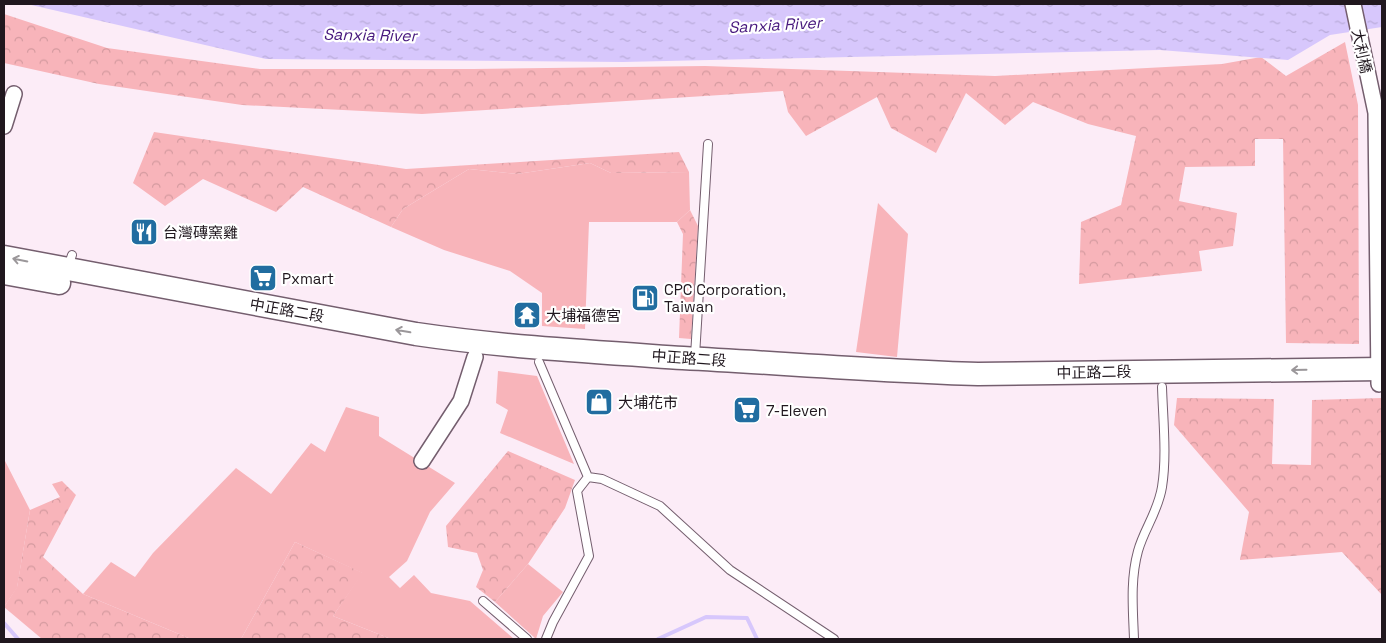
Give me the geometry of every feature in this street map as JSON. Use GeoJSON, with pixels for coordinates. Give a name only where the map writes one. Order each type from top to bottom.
{"type":"FeatureCollection","features":[{"type":"Feature","properties":{"kind":"main road","name":"中正路二段"},"geometry":{"type":"LineString","coordinates":[[4,257],[60,262],[416,334],[474,343],[803,366],[978,374],[1380,376]]}},
{"type":"Feature","properties":{"kind":"main road","name":"中正路二段"},"geometry":{"type":"LineString","coordinates":[[4,274],[397,346],[540,362],[913,387],[1162,387],[1380,376]]}},
{"type":"Feature","properties":{"kind":"street","name":"大利橋"},"geometry":{"type":"LineString","coordinates":[[1352,4],[1372,98],[1379,113],[1380,376]]}},
{"type":"Feature","properties":{"kind":"street"},"geometry":{"type":"LineString","coordinates":[[4,126],[14,94]]}},
{"type":"Feature","properties":{"kind":"street"},"geometry":{"type":"LineString","coordinates":[[422,461],[461,401],[475,356]]}},
{"type":"Feature","properties":{"kind":"lane"},"geometry":{"type":"LineString","coordinates":[[695,358],[708,144]]}},
{"type":"Feature","properties":{"kind":"lane"},"geometry":{"type":"LineString","coordinates":[[540,362],[588,477]]}},
{"type":"Feature","properties":{"kind":"lane"},"geometry":{"type":"LineString","coordinates":[[1134,639],[1134,575],[1138,550],[1158,506],[1163,485],[1162,387]]}},
{"type":"Feature","properties":{"kind":"lane"},"geometry":{"type":"LineString","coordinates":[[546,639],[553,622],[589,556],[577,491],[588,477]]}},
{"type":"Feature","properties":{"kind":"lane"},"geometry":{"type":"LineString","coordinates":[[588,477],[602,479],[660,506],[730,570],[834,639]]}},
{"type":"Feature","properties":{"kind":"lane"},"geometry":{"type":"LineString","coordinates":[[482,601],[527,639]]}},
{"type":"Feature","properties":{"kind":"green space"},"geometry":{"type":"Polygon","coordinates":[[[4,14],[107,48],[260,69],[705,66],[995,76],[1222,64],[1261,57],[1286,76],[1345,42],[1358,105],[1359,344],[1286,343],[1283,139],[1255,139],[1255,166],[1185,167],[1179,201],[1237,213],[1233,246],[1199,251],[1202,271],[1079,284],[1081,222],[1121,205],[1136,136],[1088,124],[1033,102],[1005,125],[966,93],[936,153],[891,128],[877,97],[806,136],[788,112],[783,91],[422,114],[242,105],[99,84],[4,63],[4,14]]]}},
{"type":"Feature","properties":{"kind":"green space"},"geometry":{"type":"Polygon","coordinates":[[[154,132],[406,169],[679,152],[689,172],[611,173],[590,163],[517,174],[469,169],[403,209],[391,227],[303,187],[276,212],[203,179],[165,206],[133,183],[154,132]]]}},
{"type":"Feature","properties":{"kind":"green space"},"geometry":{"type":"Polygon","coordinates":[[[590,163],[611,173],[689,172],[690,210],[677,222],[589,222],[585,329],[542,326],[542,293],[510,271],[444,250],[391,227],[403,209],[469,169],[517,174],[590,163]]]}},
{"type":"Feature","properties":{"kind":"green space"},"geometry":{"type":"Polygon","coordinates":[[[878,203],[908,234],[897,357],[856,352],[878,203]]]}},
{"type":"Feature","properties":{"kind":"green space"},"geometry":{"type":"Polygon","coordinates":[[[690,210],[698,226],[691,339],[679,338],[683,234],[677,222],[690,210]]]}},
{"type":"Feature","properties":{"kind":"green space"},"geometry":{"type":"Polygon","coordinates":[[[498,371],[537,376],[574,464],[500,433],[508,410],[496,403],[498,371]]]}},
{"type":"Feature","properties":{"kind":"green space"},"geometry":{"type":"Polygon","coordinates":[[[1177,398],[1274,399],[1272,464],[1311,465],[1312,400],[1382,398],[1382,595],[1342,552],[1240,560],[1249,512],[1174,425],[1177,398]]]}},
{"type":"Feature","properties":{"kind":"green space"},"geometry":{"type":"Polygon","coordinates":[[[346,407],[379,417],[379,436],[455,483],[430,512],[407,561],[389,577],[400,588],[414,575],[431,593],[470,601],[514,639],[391,639],[333,616],[362,573],[295,542],[241,639],[191,639],[83,594],[111,562],[135,577],[153,553],[236,468],[271,494],[311,443],[325,452],[346,407]]]}},
{"type":"Feature","properties":{"kind":"green space"},"geometry":{"type":"Polygon","coordinates":[[[508,451],[575,480],[565,508],[528,564],[495,602],[476,587],[483,570],[477,553],[448,547],[446,526],[508,451]]]}},
{"type":"Feature","properties":{"kind":"green space"},"geometry":{"type":"Polygon","coordinates":[[[4,459],[30,510],[17,588],[4,607],[4,459]]]}},
{"type":"Feature","properties":{"kind":"green space"},"geometry":{"type":"Polygon","coordinates":[[[62,481],[76,495],[43,557],[83,594],[191,639],[42,639],[4,607],[17,587],[30,510],[60,497],[52,484],[62,481]]]}},
{"type":"Feature","properties":{"kind":"green space"},"geometry":{"type":"Polygon","coordinates":[[[295,542],[363,573],[333,616],[391,639],[241,639],[295,542]]]}},
{"type":"Feature","properties":{"kind":"green space"},"geometry":{"type":"Polygon","coordinates":[[[528,564],[563,592],[543,616],[536,639],[495,602],[528,564]]]}},
{"type":"Feature","properties":{"kind":"water","name":"Sanxia River"},"geometry":{"type":"Polygon","coordinates":[[[27,4],[1382,4],[1382,27],[1330,35],[1288,60],[1160,50],[623,62],[266,59],[27,4]]]}},
{"type":"Feature","properties":{"kind":"waterway"},"geometry":{"type":"LineString","coordinates":[[658,639],[706,617],[747,618],[757,639]]}},
{"type":"Feature","properties":{"kind":"waterway"},"geometry":{"type":"LineString","coordinates":[[4,623],[18,639]]}},
{"type":"Feature","properties":{"kind":"place","name":"台灣磚窯雞"},"geometry":{"type":"Point","coordinates":[144,232]}},
{"type":"Feature","properties":{"kind":"place","name":"Pxmart"},"geometry":{"type":"Point","coordinates":[263,278]}},
{"type":"Feature","properties":{"kind":"place","name":"CPC Corporation, Taiwan"},"geometry":{"type":"Point","coordinates":[645,298]}},
{"type":"Feature","properties":{"kind":"place","name":"大埔福德宮"},"geometry":{"type":"Point","coordinates":[527,315]}},
{"type":"Feature","properties":{"kind":"place","name":"大埔花市"},"geometry":{"type":"Point","coordinates":[599,402]}},
{"type":"Feature","properties":{"kind":"place","name":"7-Eleven"},"geometry":{"type":"Point","coordinates":[747,410]}}]}
